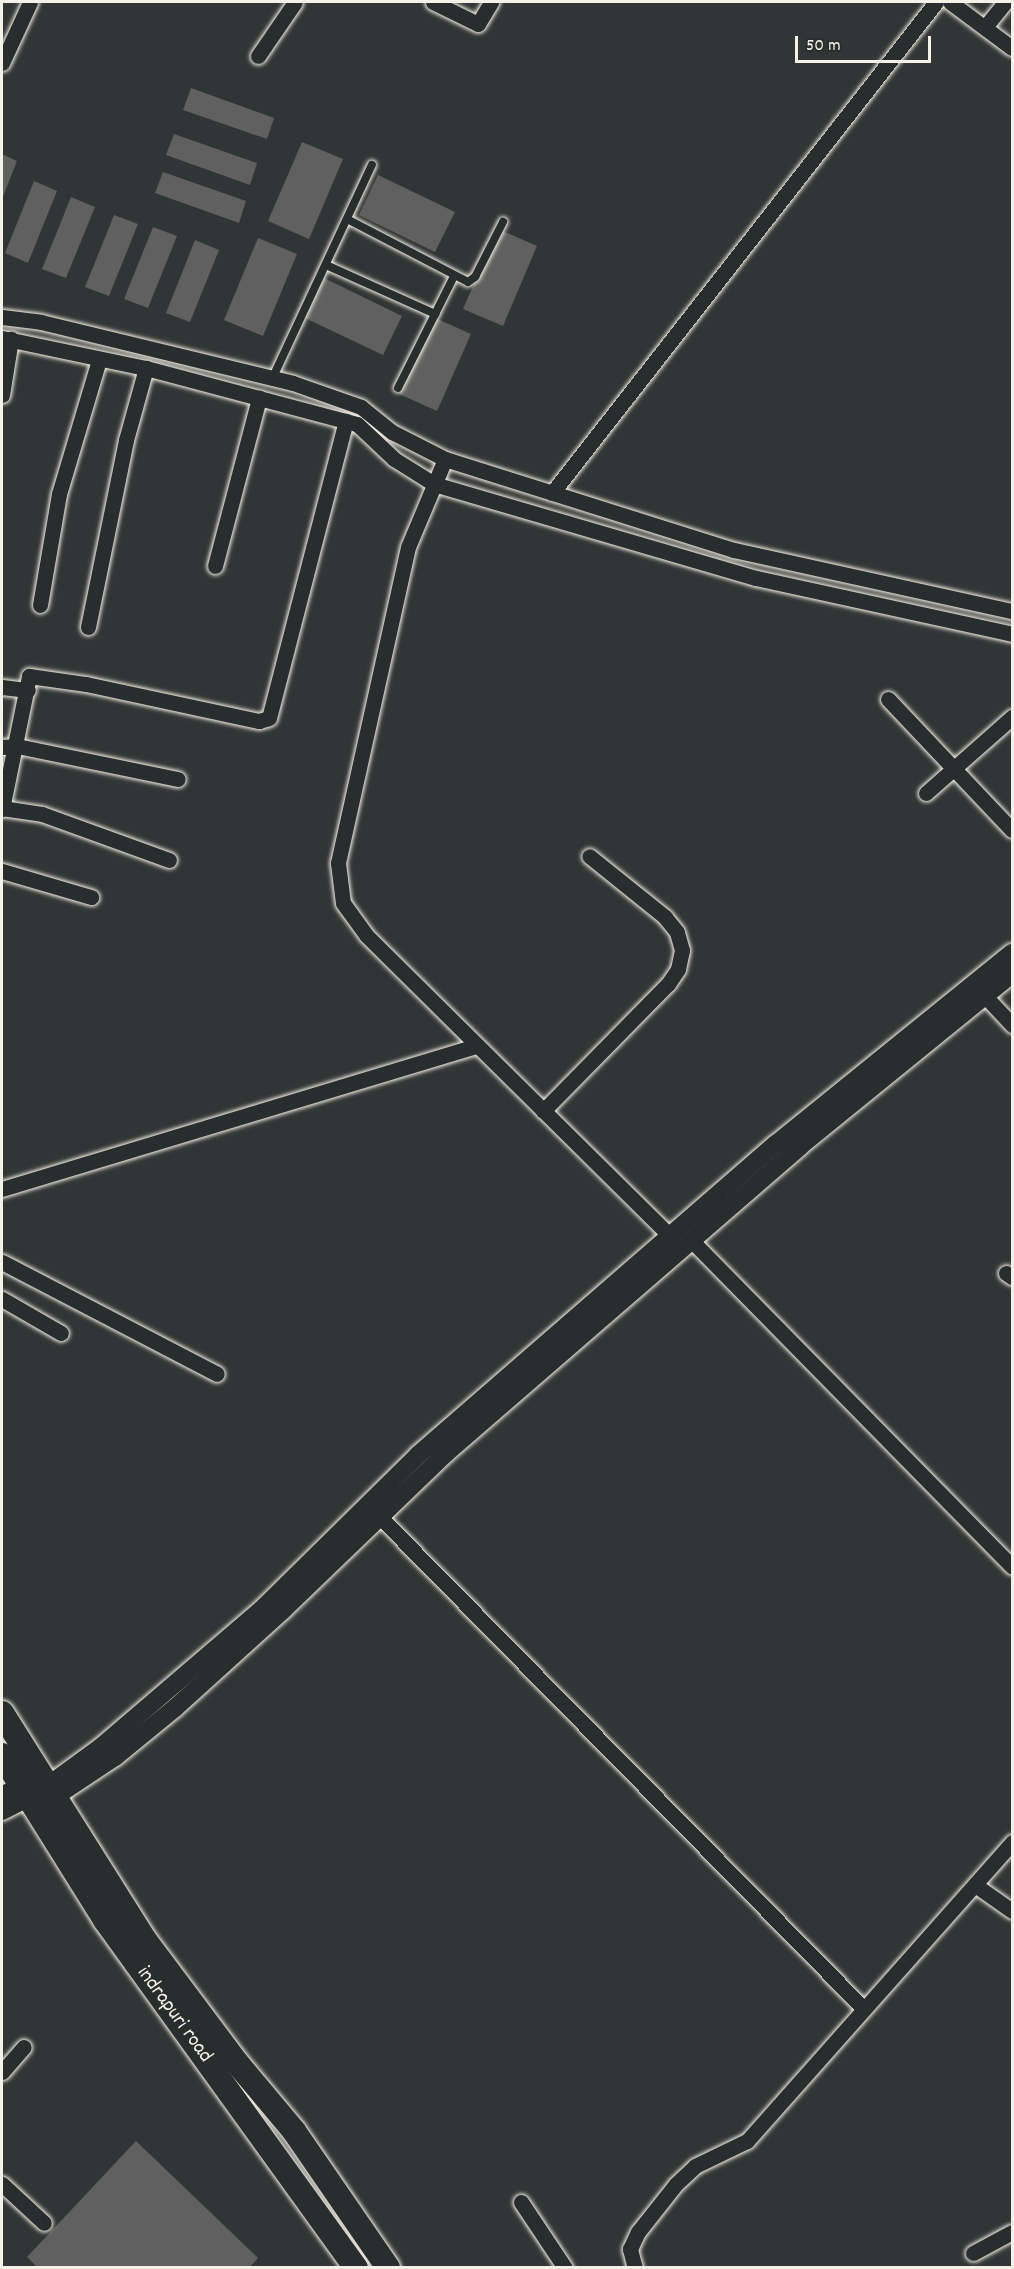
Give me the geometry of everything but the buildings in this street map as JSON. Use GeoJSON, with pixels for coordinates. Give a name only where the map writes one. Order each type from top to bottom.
{"type":"FeatureCollection","features":[{"type":"Feature","properties":{"kind":"main road"},"geometry":{"type":"LineString","coordinates":[[2,1713],[53,1791],[80,1841],[145,1940],[237,2063],[294,2131],[388,2268]]}},
{"type":"Feature","properties":{"kind":"main road","name":"indrapuri road"},"geometry":{"type":"LineString","coordinates":[[2,1755],[17,1793],[105,1920],[356,2268]]}},
{"type":"Feature","properties":{"kind":"street"},"geometry":{"type":"LineString","coordinates":[[2,63],[30,2]]}},
{"type":"Feature","properties":{"kind":"street"},"geometry":{"type":"LineString","coordinates":[[258,56],[295,2]]}},
{"type":"Feature","properties":{"kind":"street"},"geometry":{"type":"LineString","coordinates":[[433,2],[478,24],[491,2]]}},
{"type":"Feature","properties":{"kind":"street"},"geometry":{"type":"LineString","coordinates":[[552,493],[936,2]]}},
{"type":"Feature","properties":{"kind":"street"},"geometry":{"type":"LineString","coordinates":[[951,2],[1012,48]]}},
{"type":"Feature","properties":{"kind":"street"},"geometry":{"type":"LineString","coordinates":[[985,27],[1005,2]]}},
{"type":"Feature","properties":{"kind":"street"},"geometry":{"type":"LineString","coordinates":[[2,316],[41,322],[273,377],[361,407],[392,432],[445,459],[756,556],[1012,611]]}},
{"type":"Feature","properties":{"kind":"street"},"geometry":{"type":"LineString","coordinates":[[2,395],[6,339],[146,368],[357,424],[394,459],[434,484],[778,584],[1012,634]]}},
{"type":"Feature","properties":{"kind":"street"},"geometry":{"type":"LineString","coordinates":[[40,605],[59,494],[99,360]]}},
{"type":"Feature","properties":{"kind":"street"},"geometry":{"type":"LineString","coordinates":[[88,627],[126,440],[146,368]]}},
{"type":"Feature","properties":{"kind":"street"},"geometry":{"type":"LineString","coordinates":[[215,566],[259,398]]}},
{"type":"Feature","properties":{"kind":"street"},"geometry":{"type":"LineString","coordinates":[[169,860],[42,814],[2,808],[9,746],[27,690],[29,676],[86,684],[259,721],[268,718],[346,421]]}},
{"type":"Feature","properties":{"kind":"street"},"geometry":{"type":"LineString","coordinates":[[445,459],[408,547],[338,863],[338,884],[343,903],[366,935],[670,1236]]}},
{"type":"Feature","properties":{"kind":"street"},"geometry":{"type":"LineString","coordinates":[[994,607],[1012,634]]}},
{"type":"Feature","properties":{"kind":"street"},"geometry":{"type":"LineString","coordinates":[[2,687],[27,690]]}},
{"type":"Feature","properties":{"kind":"street"},"geometry":{"type":"LineString","coordinates":[[888,699],[1012,830]]}},
{"type":"Feature","properties":{"kind":"street"},"geometry":{"type":"LineString","coordinates":[[926,793],[1012,717]]}},
{"type":"Feature","properties":{"kind":"street"},"geometry":{"type":"LineString","coordinates":[[9,746],[178,779]]}},
{"type":"Feature","properties":{"kind":"street"},"geometry":{"type":"LineString","coordinates":[[543,1110],[668,984],[678,969],[682,950],[677,932],[665,917],[589,856]]}},
{"type":"Feature","properties":{"kind":"street"},"geometry":{"type":"LineString","coordinates":[[2,871],[91,897]]}},
{"type":"Feature","properties":{"kind":"street"},"geometry":{"type":"LineString","coordinates":[[2,1811],[17,1793],[53,1791],[115,1757],[176,1707],[445,1454],[693,1242],[870,1078],[1012,953]]}},
{"type":"Feature","properties":{"kind":"street"},"geometry":{"type":"LineString","coordinates":[[53,1791],[250,1620],[418,1455],[670,1236],[870,1078],[986,996],[1012,974]]}},
{"type":"Feature","properties":{"kind":"street"},"geometry":{"type":"LineString","coordinates":[[986,996],[1012,1025]]}},
{"type":"Feature","properties":{"kind":"street"},"geometry":{"type":"LineString","coordinates":[[2,1189],[477,1046]]}},
{"type":"Feature","properties":{"kind":"street"},"geometry":{"type":"LineString","coordinates":[[693,1242],[1012,1567]]}},
{"type":"Feature","properties":{"kind":"street"},"geometry":{"type":"LineString","coordinates":[[2,1262],[217,1374]]}},
{"type":"Feature","properties":{"kind":"street"},"geometry":{"type":"LineString","coordinates":[[2,1299],[61,1333]]}},
{"type":"Feature","properties":{"kind":"street"},"geometry":{"type":"LineString","coordinates":[[380,1517],[863,2008]]}},
{"type":"Feature","properties":{"kind":"street"},"geometry":{"type":"LineString","coordinates":[[635,2268],[630,2249],[638,2232],[676,2184],[695,2166],[747,2141],[1012,1842]]}},
{"type":"Feature","properties":{"kind":"street"},"geometry":{"type":"LineString","coordinates":[[975,1885],[1012,1911]]}},
{"type":"Feature","properties":{"kind":"street"},"geometry":{"type":"LineString","coordinates":[[2,2072],[24,2047]]}},
{"type":"Feature","properties":{"kind":"street"},"geometry":{"type":"LineString","coordinates":[[3,2188],[44,2223]]}},
{"type":"Feature","properties":{"kind":"street"},"geometry":{"type":"LineString","coordinates":[[521,2202],[565,2268]]}},
{"type":"Feature","properties":{"kind":"street"},"geometry":{"type":"LineString","coordinates":[[973,2253],[1012,2232]]}},
{"type":"Feature","properties":{"kind":"lane"},"geometry":{"type":"LineString","coordinates":[[273,377],[372,165]]}},
{"type":"Feature","properties":{"kind":"lane"},"geometry":{"type":"LineString","coordinates":[[347,219],[454,276],[472,281],[503,222]]}},
{"type":"Feature","properties":{"kind":"lane"},"geometry":{"type":"LineString","coordinates":[[326,265],[435,315]]}},
{"type":"Feature","properties":{"kind":"lane"},"geometry":{"type":"LineString","coordinates":[[398,388],[454,276]]}}]}
